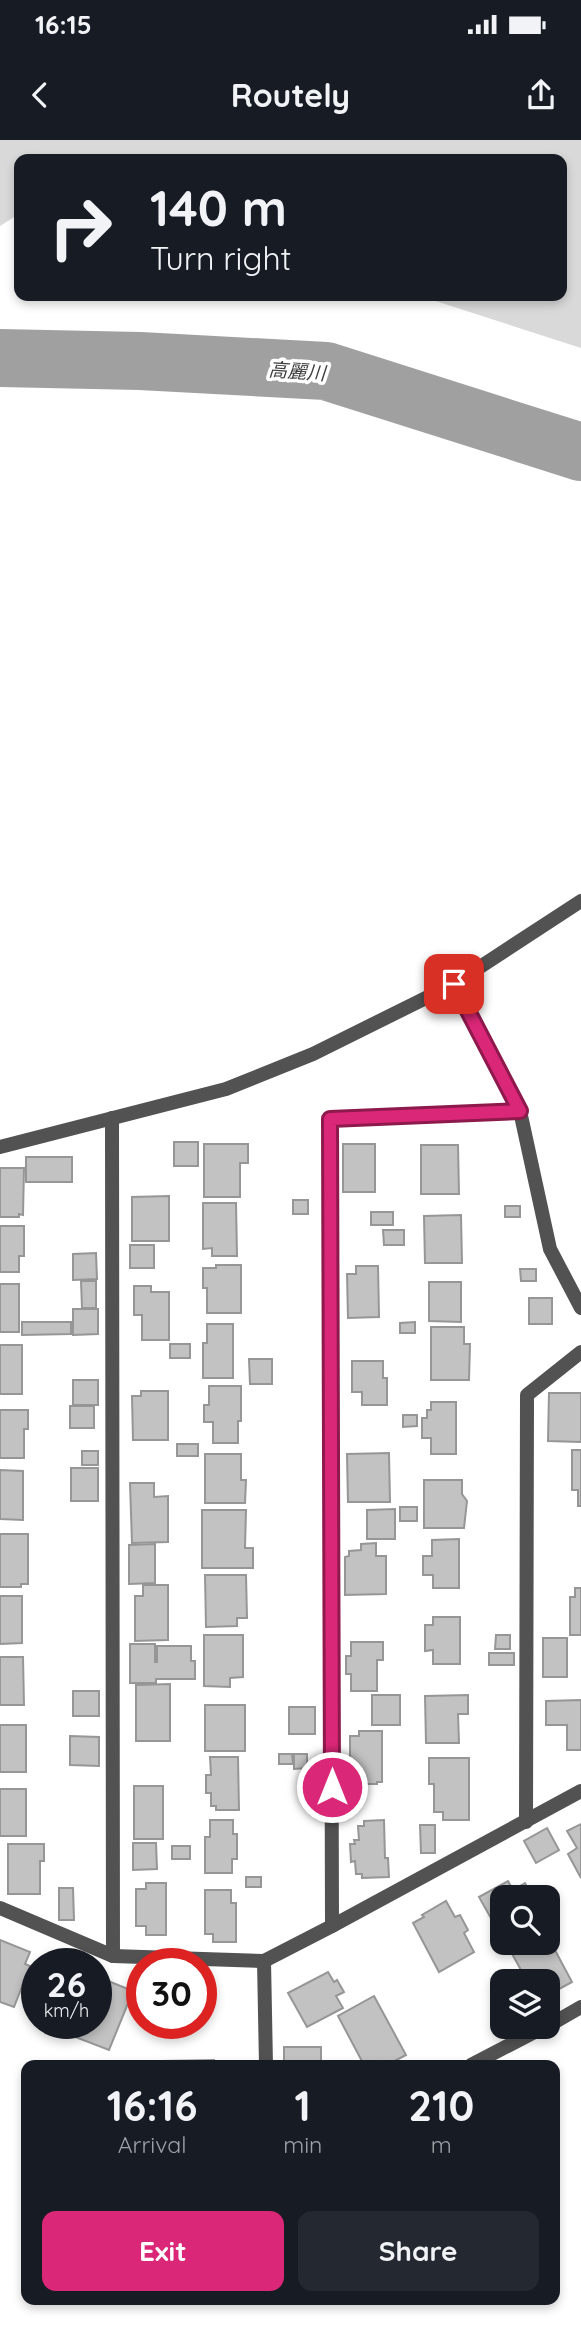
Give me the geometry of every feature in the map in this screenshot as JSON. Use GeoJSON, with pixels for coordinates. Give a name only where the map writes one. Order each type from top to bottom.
{"type":"FeatureCollection","features":[{"type":"Feature","properties":{"kind":"street"},"geometry":{"type":"LineString","coordinates":[[0,1147],[226,1089],[324,1048],[454,984],[581,901]]}},
{"type":"Feature","properties":{"kind":"street"},"geometry":{"type":"LineString","coordinates":[[454,984],[520,1111],[550,1248],[581,1308]]}},
{"type":"Feature","properties":{"kind":"street"},"geometry":{"type":"LineString","coordinates":[[332,1926],[330,1119],[520,1111]]}},
{"type":"Feature","properties":{"kind":"street"},"geometry":{"type":"LineString","coordinates":[[112,1118],[113,1956]]}},
{"type":"Feature","properties":{"kind":"street"},"geometry":{"type":"LineString","coordinates":[[526,1822],[527,1395],[581,1352]]}},
{"type":"Feature","properties":{"kind":"street"},"geometry":{"type":"LineString","coordinates":[[0,1908],[113,1956],[264,1961],[581,1791]]}},
{"type":"Feature","properties":{"kind":"street"},"geometry":{"type":"LineString","coordinates":[[264,1961],[266,2060]]}},
{"type":"Feature","properties":{"kind":"street"},"geometry":{"type":"LineString","coordinates":[[560,2019],[581,2007]]}},
{"type":"Feature","properties":{"kind":"street"},"geometry":{"type":"LineString","coordinates":[[481,2060],[522,2039]]}},
{"type":"Feature","properties":{"kind":"shaded area"},"geometry":{"type":"Polygon","coordinates":[[[0,140],[581,140],[581,348],[435,301],[567,301],[567,154],[14,154],[14,217],[0,226],[0,140]]]}},
{"type":"Feature","properties":{"kind":"building"},"geometry":{"type":"Polygon","coordinates":[[[174,1142],[198,1142],[198,1166],[174,1166],[174,1142]]]}},
{"type":"Feature","properties":{"kind":"building"},"geometry":{"type":"Polygon","coordinates":[[[204,1144],[248,1144],[248,1163],[240,1163],[240,1197],[204,1197],[204,1144]]]}},
{"type":"Feature","properties":{"kind":"building"},"geometry":{"type":"Polygon","coordinates":[[[343,1144],[375,1144],[375,1192],[343,1192],[343,1144]]]}},
{"type":"Feature","properties":{"kind":"building"},"geometry":{"type":"Polygon","coordinates":[[[421,1145],[458,1145],[459,1194],[421,1194],[421,1145]]]}},
{"type":"Feature","properties":{"kind":"building"},"geometry":{"type":"Polygon","coordinates":[[[26,1157],[72,1157],[72,1182],[26,1182],[26,1157]]]}},
{"type":"Feature","properties":{"kind":"building"},"geometry":{"type":"Polygon","coordinates":[[[0,1168],[24,1168],[23,1215],[19,1214],[19,1217],[0,1217],[0,1168]]]}},
{"type":"Feature","properties":{"kind":"building"},"geometry":{"type":"Polygon","coordinates":[[[169,1196],[169,1241],[132,1241],[132,1197],[169,1196]]]}},
{"type":"Feature","properties":{"kind":"building"},"geometry":{"type":"Polygon","coordinates":[[[293,1200],[308,1200],[308,1214],[293,1214],[293,1200]]]}},
{"type":"Feature","properties":{"kind":"building"},"geometry":{"type":"Polygon","coordinates":[[[203,1203],[236,1203],[237,1256],[212,1256],[212,1248],[203,1249],[203,1203]]]}},
{"type":"Feature","properties":{"kind":"building"},"geometry":{"type":"Polygon","coordinates":[[[505,1206],[520,1206],[520,1217],[505,1217],[505,1206]]]}},
{"type":"Feature","properties":{"kind":"building"},"geometry":{"type":"Polygon","coordinates":[[[371,1212],[393,1212],[393,1225],[371,1225],[371,1212]]]}},
{"type":"Feature","properties":{"kind":"building"},"geometry":{"type":"Polygon","coordinates":[[[461,1215],[462,1263],[425,1263],[424,1216],[461,1215]]]}},
{"type":"Feature","properties":{"kind":"building"},"geometry":{"type":"Polygon","coordinates":[[[0,1226],[24,1226],[24,1256],[19,1256],[19,1272],[0,1272],[0,1226]]]}},
{"type":"Feature","properties":{"kind":"building"},"geometry":{"type":"Polygon","coordinates":[[[383,1230],[404,1230],[404,1245],[384,1245],[383,1230]]]}},
{"type":"Feature","properties":{"kind":"building"},"geometry":{"type":"Polygon","coordinates":[[[130,1245],[154,1245],[154,1268],[130,1268],[130,1245]]]}},
{"type":"Feature","properties":{"kind":"building"},"geometry":{"type":"Polygon","coordinates":[[[96,1253],[97,1279],[73,1280],[73,1254],[96,1253]]]}},
{"type":"Feature","properties":{"kind":"building"},"geometry":{"type":"Polygon","coordinates":[[[216,1265],[241,1265],[241,1313],[207,1313],[207,1288],[203,1288],[203,1268],[216,1268],[216,1265]]]}},
{"type":"Feature","properties":{"kind":"building"},"geometry":{"type":"Polygon","coordinates":[[[356,1266],[378,1266],[379,1317],[348,1318],[347,1274],[356,1274],[356,1266]]]}},
{"type":"Feature","properties":{"kind":"building"},"geometry":{"type":"Polygon","coordinates":[[[520,1269],[536,1269],[536,1281],[521,1281],[520,1269]]]}},
{"type":"Feature","properties":{"kind":"building"},"geometry":{"type":"Polygon","coordinates":[[[81,1281],[96,1281],[96,1308],[82,1308],[81,1281]]]}},
{"type":"Feature","properties":{"kind":"building"},"geometry":{"type":"Polygon","coordinates":[[[429,1282],[461,1282],[461,1322],[429,1321],[429,1282]]]}},
{"type":"Feature","properties":{"kind":"building"},"geometry":{"type":"Polygon","coordinates":[[[0,1284],[19,1284],[19,1332],[0,1332],[0,1284]]]}},
{"type":"Feature","properties":{"kind":"building"},"geometry":{"type":"Polygon","coordinates":[[[134,1286],[151,1286],[151,1292],[169,1292],[169,1340],[142,1340],[142,1315],[134,1315],[134,1286]]]}},
{"type":"Feature","properties":{"kind":"building"},"geometry":{"type":"Polygon","coordinates":[[[529,1298],[552,1298],[552,1324],[529,1324],[529,1298]]]}},
{"type":"Feature","properties":{"kind":"building"},"geometry":{"type":"Polygon","coordinates":[[[73,1309],[98,1309],[98,1334],[73,1335],[73,1309]]]}},
{"type":"Feature","properties":{"kind":"building"},"geometry":{"type":"Polygon","coordinates":[[[22,1322],[71,1322],[71,1334],[22,1335],[22,1322]]]}},
{"type":"Feature","properties":{"kind":"building"},"geometry":{"type":"Polygon","coordinates":[[[415,1322],[415,1333],[400,1333],[400,1323],[415,1322]]]}},
{"type":"Feature","properties":{"kind":"building"},"geometry":{"type":"Polygon","coordinates":[[[207,1324],[233,1324],[233,1378],[203,1378],[203,1343],[207,1343],[207,1324]]]}},
{"type":"Feature","properties":{"kind":"building"},"geometry":{"type":"Polygon","coordinates":[[[431,1327],[464,1327],[464,1344],[470,1344],[469,1380],[431,1380],[431,1327]]]}},
{"type":"Feature","properties":{"kind":"building"},"geometry":{"type":"Polygon","coordinates":[[[170,1344],[190,1344],[190,1358],[170,1358],[170,1344]]]}},
{"type":"Feature","properties":{"kind":"building"},"geometry":{"type":"Polygon","coordinates":[[[0,1345],[22,1345],[22,1394],[0,1394],[0,1345]]]}},
{"type":"Feature","properties":{"kind":"building"},"geometry":{"type":"Polygon","coordinates":[[[249,1359],[272,1359],[272,1384],[250,1384],[249,1359]]]}},
{"type":"Feature","properties":{"kind":"building"},"geometry":{"type":"Polygon","coordinates":[[[352,1361],[383,1361],[383,1378],[387,1378],[387,1405],[362,1405],[362,1392],[352,1392],[352,1361]]]}},
{"type":"Feature","properties":{"kind":"building"},"geometry":{"type":"Polygon","coordinates":[[[73,1380],[98,1380],[98,1405],[73,1405],[73,1380]]]}},
{"type":"Feature","properties":{"kind":"building"},"geometry":{"type":"Polygon","coordinates":[[[209,1386],[241,1386],[238,1443],[213,1443],[213,1422],[204,1422],[204,1405],[209,1405],[209,1386]]]}},
{"type":"Feature","properties":{"kind":"building"},"geometry":{"type":"Polygon","coordinates":[[[141,1391],[168,1391],[168,1440],[133,1440],[132,1396],[141,1396],[141,1391]]]}},
{"type":"Feature","properties":{"kind":"building"},"geometry":{"type":"Polygon","coordinates":[[[549,1393],[581,1393],[581,1442],[548,1441],[549,1393]]]}},
{"type":"Feature","properties":{"kind":"building"},"geometry":{"type":"Polygon","coordinates":[[[431,1402],[456,1402],[456,1454],[431,1454],[431,1438],[422,1438],[422,1418],[427,1418],[431,1402]]]}},
{"type":"Feature","properties":{"kind":"building"},"geometry":{"type":"Polygon","coordinates":[[[70,1406],[94,1406],[94,1428],[70,1428],[70,1406]]]}},
{"type":"Feature","properties":{"kind":"building"},"geometry":{"type":"Polygon","coordinates":[[[0,1410],[28,1410],[28,1429],[24,1429],[24,1458],[0,1458],[0,1410]]]}},
{"type":"Feature","properties":{"kind":"building"},"geometry":{"type":"Polygon","coordinates":[[[403,1415],[417,1415],[417,1426],[403,1427],[403,1415]]]}},
{"type":"Feature","properties":{"kind":"building"},"geometry":{"type":"Polygon","coordinates":[[[177,1444],[198,1444],[198,1456],[177,1456],[177,1444]]]}},
{"type":"Feature","properties":{"kind":"building"},"geometry":{"type":"Polygon","coordinates":[[[572,1450],[581,1450],[581,1506],[578,1506],[578,1490],[572,1490],[572,1450]]]}},
{"type":"Feature","properties":{"kind":"building"},"geometry":{"type":"Polygon","coordinates":[[[82,1451],[98,1451],[98,1465],[82,1465],[82,1451]]]}},
{"type":"Feature","properties":{"kind":"building"},"geometry":{"type":"Polygon","coordinates":[[[389,1453],[390,1502],[348,1502],[347,1454],[389,1453]]]}},
{"type":"Feature","properties":{"kind":"building"},"geometry":{"type":"Polygon","coordinates":[[[205,1454],[241,1454],[241,1480],[246,1480],[245,1503],[205,1503],[205,1454]]]}},
{"type":"Feature","properties":{"kind":"building"},"geometry":{"type":"Polygon","coordinates":[[[71,1468],[98,1468],[98,1501],[71,1501],[71,1468]]]}},
{"type":"Feature","properties":{"kind":"building"},"geometry":{"type":"Polygon","coordinates":[[[0,1470],[23,1471],[23,1520],[0,1519],[0,1470]]]}},
{"type":"Feature","properties":{"kind":"building"},"geometry":{"type":"Polygon","coordinates":[[[424,1480],[462,1480],[462,1494],[467,1501],[464,1528],[424,1528],[424,1480]]]}},
{"type":"Feature","properties":{"kind":"building"},"geometry":{"type":"Polygon","coordinates":[[[130,1483],[154,1483],[154,1497],[168,1496],[168,1542],[132,1543],[130,1483]]]}},
{"type":"Feature","properties":{"kind":"building"},"geometry":{"type":"Polygon","coordinates":[[[400,1507],[417,1507],[417,1521],[400,1521],[400,1507]]]}},
{"type":"Feature","properties":{"kind":"building"},"geometry":{"type":"Polygon","coordinates":[[[395,1509],[395,1539],[367,1539],[367,1510],[395,1509]]]}},
{"type":"Feature","properties":{"kind":"building"},"geometry":{"type":"Polygon","coordinates":[[[202,1510],[246,1510],[245,1548],[253,1548],[253,1568],[202,1568],[202,1510]]]}},
{"type":"Feature","properties":{"kind":"building"},"geometry":{"type":"Polygon","coordinates":[[[0,1534],[28,1534],[28,1584],[21,1584],[21,1587],[0,1587],[0,1534]]]}},
{"type":"Feature","properties":{"kind":"building"},"geometry":{"type":"Polygon","coordinates":[[[459,1539],[459,1588],[433,1588],[433,1575],[423,1575],[423,1556],[432,1556],[432,1540],[459,1539]]]}},
{"type":"Feature","properties":{"kind":"building"},"geometry":{"type":"Polygon","coordinates":[[[376,1543],[376,1556],[386,1556],[386,1594],[345,1595],[345,1557],[349,1556],[349,1551],[361,1550],[361,1544],[376,1543]]]}},
{"type":"Feature","properties":{"kind":"building"},"geometry":{"type":"Polygon","coordinates":[[[155,1544],[155,1583],[129,1584],[129,1545],[155,1544]]]}},
{"type":"Feature","properties":{"kind":"building"},"geometry":{"type":"Polygon","coordinates":[[[205,1575],[246,1575],[247,1618],[237,1618],[237,1626],[206,1627],[205,1575]]]}},
{"type":"Feature","properties":{"kind":"building"},"geometry":{"type":"Polygon","coordinates":[[[143,1585],[168,1585],[168,1640],[135,1641],[135,1596],[143,1596],[143,1585]]]}},
{"type":"Feature","properties":{"kind":"building"},"geometry":{"type":"Polygon","coordinates":[[[575,1588],[581,1588],[581,1635],[570,1635],[570,1597],[575,1597],[575,1588]]]}},
{"type":"Feature","properties":{"kind":"building"},"geometry":{"type":"Polygon","coordinates":[[[0,1596],[22,1596],[22,1643],[0,1644],[0,1596]]]}},
{"type":"Feature","properties":{"kind":"building"},"geometry":{"type":"Polygon","coordinates":[[[433,1617],[460,1617],[460,1664],[433,1664],[433,1650],[425,1651],[425,1625],[433,1625],[433,1617]]]}},
{"type":"Feature","properties":{"kind":"building"},"geometry":{"type":"Polygon","coordinates":[[[204,1635],[243,1635],[243,1677],[230,1678],[230,1687],[204,1686],[204,1635]]]}},
{"type":"Feature","properties":{"kind":"building"},"geometry":{"type":"Polygon","coordinates":[[[496,1635],[510,1635],[510,1649],[495,1649],[496,1635]]]}},
{"type":"Feature","properties":{"kind":"building"},"geometry":{"type":"Polygon","coordinates":[[[543,1638],[567,1638],[567,1677],[543,1677],[543,1638]]]}},
{"type":"Feature","properties":{"kind":"building"},"geometry":{"type":"Polygon","coordinates":[[[351,1642],[383,1642],[383,1660],[377,1660],[377,1691],[351,1691],[351,1674],[346,1674],[346,1656],[351,1656],[351,1642]]]}},
{"type":"Feature","properties":{"kind":"building"},"geometry":{"type":"Polygon","coordinates":[[[130,1644],[155,1644],[155,1662],[157,1646],[191,1646],[191,1661],[195,1661],[195,1679],[156,1679],[156,1683],[130,1683],[130,1644]]]}},
{"type":"Feature","properties":{"kind":"building"},"geometry":{"type":"Polygon","coordinates":[[[489,1653],[514,1653],[514,1665],[489,1665],[489,1653]]]}},
{"type":"Feature","properties":{"kind":"building"},"geometry":{"type":"Polygon","coordinates":[[[0,1657],[23,1657],[24,1705],[0,1705],[0,1657]]]}},
{"type":"Feature","properties":{"kind":"building"},"geometry":{"type":"Polygon","coordinates":[[[170,1684],[170,1741],[136,1741],[136,1685],[170,1684]]]}},
{"type":"Feature","properties":{"kind":"building"},"geometry":{"type":"Polygon","coordinates":[[[73,1691],[99,1691],[99,1716],[73,1716],[73,1691]]]}},
{"type":"Feature","properties":{"kind":"building"},"geometry":{"type":"Polygon","coordinates":[[[372,1695],[400,1695],[400,1725],[372,1725],[372,1695]]]}},
{"type":"Feature","properties":{"kind":"building"},"geometry":{"type":"Polygon","coordinates":[[[468,1695],[468,1714],[458,1714],[459,1743],[426,1743],[425,1696],[468,1695]]]}},
{"type":"Feature","properties":{"kind":"building"},"geometry":{"type":"Polygon","coordinates":[[[581,1700],[581,1750],[567,1750],[567,1725],[546,1725],[546,1701],[581,1700]]]}},
{"type":"Feature","properties":{"kind":"building"},"geometry":{"type":"Polygon","coordinates":[[[205,1705],[245,1705],[245,1751],[205,1751],[205,1705]]]}},
{"type":"Feature","properties":{"kind":"building"},"geometry":{"type":"Polygon","coordinates":[[[289,1707],[315,1707],[315,1734],[289,1734],[289,1707]]]}},
{"type":"Feature","properties":{"kind":"building"},"geometry":{"type":"Polygon","coordinates":[[[0,1725],[26,1725],[26,1772],[0,1772],[0,1725]]]}},
{"type":"Feature","properties":{"kind":"building"},"geometry":{"type":"Polygon","coordinates":[[[359,1731],[382,1731],[382,1782],[377,1784],[359,1784],[359,1780],[350,1780],[350,1736],[359,1736],[359,1731]]]}},
{"type":"Feature","properties":{"kind":"building"},"geometry":{"type":"Polygon","coordinates":[[[70,1736],[99,1737],[99,1766],[70,1765],[70,1736]]]}},
{"type":"Feature","properties":{"kind":"building"},"geometry":{"type":"Polygon","coordinates":[[[279,1754],[292,1754],[293,1764],[279,1764],[279,1754]]]}},
{"type":"Feature","properties":{"kind":"building"},"geometry":{"type":"Polygon","coordinates":[[[294,1754],[307,1754],[307,1768],[294,1769],[294,1754]]]}},
{"type":"Feature","properties":{"kind":"building"},"geometry":{"type":"Polygon","coordinates":[[[210,1757],[238,1757],[239,1810],[216,1810],[216,1806],[211,1806],[211,1793],[206,1793],[206,1775],[211,1775],[210,1757]]]}},
{"type":"Feature","properties":{"kind":"building"},"geometry":{"type":"Polygon","coordinates":[[[429,1758],[469,1758],[469,1820],[443,1820],[443,1812],[434,1812],[434,1784],[429,1784],[429,1758]]]}},
{"type":"Feature","properties":{"kind":"building"},"geometry":{"type":"Polygon","coordinates":[[[134,1786],[163,1786],[163,1839],[134,1839],[134,1786]]]}},
{"type":"Feature","properties":{"kind":"building"},"geometry":{"type":"Polygon","coordinates":[[[0,1789],[26,1789],[26,1836],[0,1836],[0,1789]]]}},
{"type":"Feature","properties":{"kind":"building"},"geometry":{"type":"Polygon","coordinates":[[[210,1820],[233,1820],[233,1834],[237,1834],[237,1859],[232,1859],[232,1873],[205,1873],[205,1837],[210,1837],[210,1820]]]}},
{"type":"Feature","properties":{"kind":"building"},"geometry":{"type":"Polygon","coordinates":[[[384,1820],[385,1858],[388,1858],[389,1877],[362,1878],[362,1874],[356,1874],[355,1861],[351,1862],[350,1844],[359,1840],[358,1826],[364,1826],[364,1821],[384,1820]]]}},
{"type":"Feature","properties":{"kind":"building"},"geometry":{"type":"Polygon","coordinates":[[[581,1824],[581,1878],[568,1854],[577,1848],[567,1831],[581,1824]]]}},
{"type":"Feature","properties":{"kind":"building"},"geometry":{"type":"Polygon","coordinates":[[[420,1825],[435,1825],[435,1853],[421,1853],[420,1825]]]}},
{"type":"Feature","properties":{"kind":"building"},"geometry":{"type":"Polygon","coordinates":[[[547,1828],[559,1850],[536,1863],[524,1841],[547,1828]]]}},
{"type":"Feature","properties":{"kind":"building"},"geometry":{"type":"Polygon","coordinates":[[[133,1843],[156,1843],[157,1869],[133,1870],[133,1843]]]}},
{"type":"Feature","properties":{"kind":"building"},"geometry":{"type":"Polygon","coordinates":[[[8,1844],[44,1844],[44,1861],[40,1861],[40,1894],[8,1894],[8,1844]]]}},
{"type":"Feature","properties":{"kind":"building"},"geometry":{"type":"Polygon","coordinates":[[[172,1846],[190,1846],[190,1859],[172,1859],[172,1846]]]}},
{"type":"Feature","properties":{"kind":"building"},"geometry":{"type":"Polygon","coordinates":[[[246,1877],[261,1877],[261,1887],[246,1887],[246,1877]]]}},
{"type":"Feature","properties":{"kind":"building"},"geometry":{"type":"Polygon","coordinates":[[[146,1883],[166,1883],[166,1935],[146,1935],[146,1926],[136,1926],[136,1889],[146,1889],[146,1883]]]}},
{"type":"Feature","properties":{"kind":"building"},"geometry":{"type":"Polygon","coordinates":[[[59,1888],[73,1888],[74,1920],[59,1920],[59,1888]]]}},
{"type":"Feature","properties":{"kind":"building"},"geometry":{"type":"Polygon","coordinates":[[[205,1890],[231,1890],[231,1903],[236,1903],[236,1942],[213,1942],[213,1934],[205,1934],[205,1890]]]}},
{"type":"Feature","properties":{"kind":"building"},"geometry":{"type":"Polygon","coordinates":[[[490,1891],[490,1916],[479,1897],[490,1891]]]}},
{"type":"Feature","properties":{"kind":"building"},"geometry":{"type":"Polygon","coordinates":[[[446,1901],[455,1917],[460,1915],[468,1930],[464,1933],[474,1952],[439,1972],[413,1923],[446,1901]]]}},
{"type":"Feature","properties":{"kind":"building"},"geometry":{"type":"Polygon","coordinates":[[[0,1940],[21,1948],[21,1989],[14,2007],[0,2002],[0,1940]]]}},
{"type":"Feature","properties":{"kind":"building"},"geometry":{"type":"Polygon","coordinates":[[[513,1955],[558,1955],[572,1982],[560,1988],[560,1969],[520,1969],[513,1955]]]}},
{"type":"Feature","properties":{"kind":"building"},"geometry":{"type":"Polygon","coordinates":[[[328,1972],[344,1992],[336,1996],[343,2008],[307,2027],[288,1993],[328,1972]]]}},
{"type":"Feature","properties":{"kind":"building"},"geometry":{"type":"Polygon","coordinates":[[[112,1982],[126,1988],[126,2008],[109,2050],[80,2039],[112,2039],[112,1982]]]}},
{"type":"Feature","properties":{"kind":"building"},"geometry":{"type":"Polygon","coordinates":[[[374,1996],[406,2055],[396,2060],[361,2060],[338,2016],[374,1996]]]}},
{"type":"Feature","properties":{"kind":"building"},"geometry":{"type":"Polygon","coordinates":[[[284,2047],[321,2047],[321,2060],[284,2060],[284,2047]]]}},
{"type":"Feature","properties":{"kind":"waterway","name":"高麗川"},"geometry":{"type":"LineString","coordinates":[[0,358],[140,361],[326,371],[581,452]]}},
{"type":"Feature","properties":{"kind":"route"},"geometry":{"type":"LineString","coordinates":[[332,1787],[330,1119],[520,1111],[454,984]]}}]}
